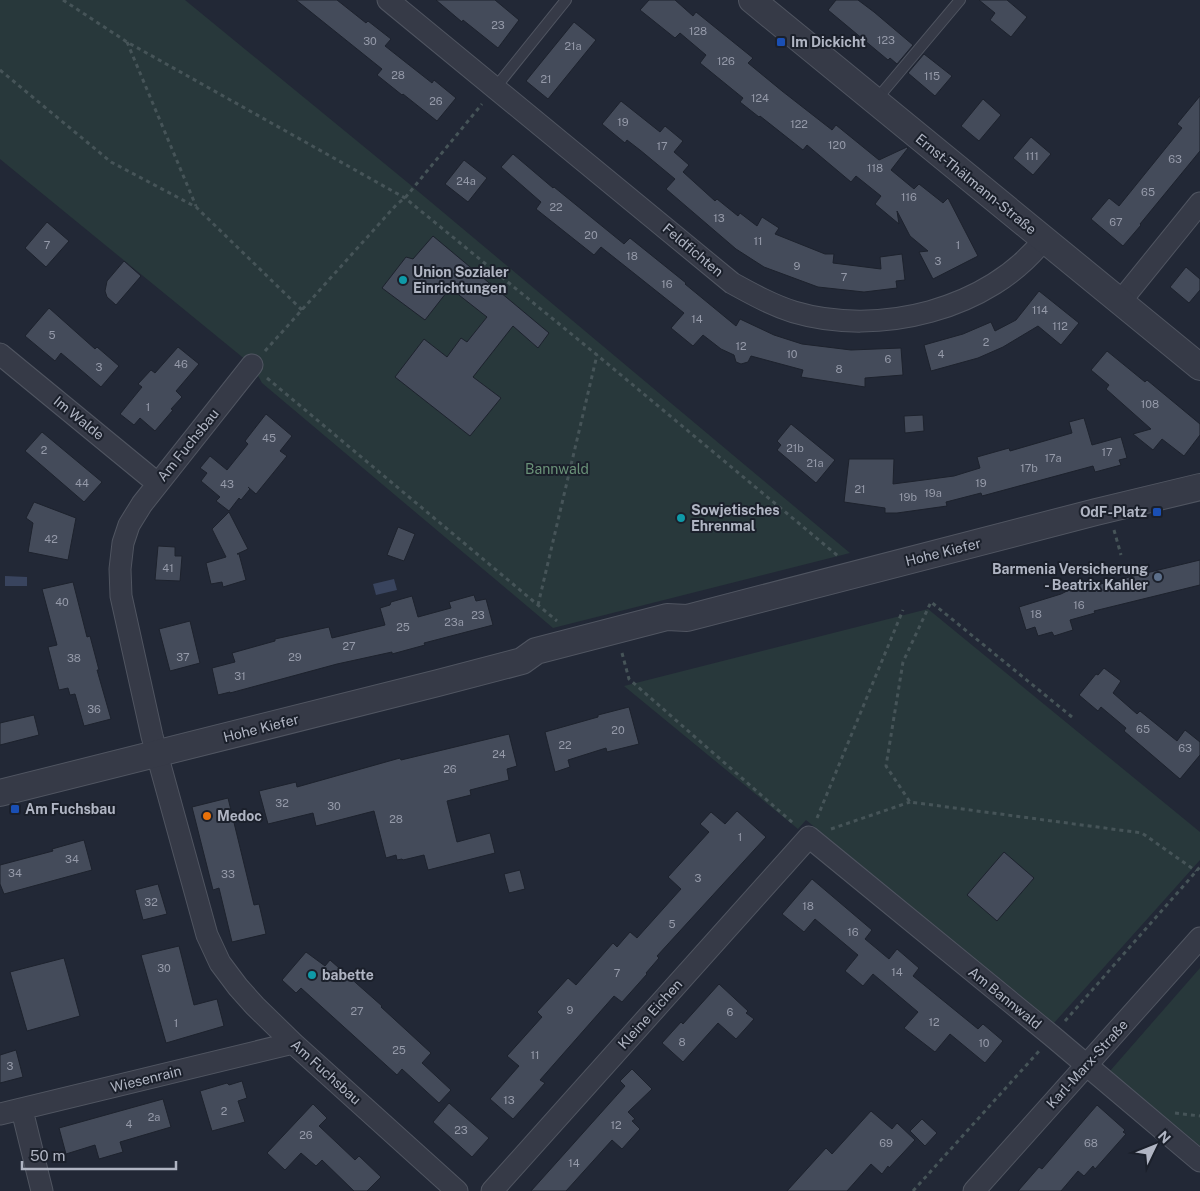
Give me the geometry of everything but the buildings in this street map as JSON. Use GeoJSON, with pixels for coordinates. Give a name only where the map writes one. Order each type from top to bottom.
{"type":"FeatureCollection","features":[{"type":"Feature","properties":{"kind":"street","name":"Feldfichten"},"geometry":{"type":"LineString","coordinates":[[388,0],[732,283],[770,303],[794,312],[819,318],[847,321],[878,320],[922,314],[969,299],[1007,276],[1022,264],[1044,239]]}},
{"type":"Feature","properties":{"kind":"street","name":"Ernst-Thälmann-Straße"},"geometry":{"type":"LineString","coordinates":[[752,0],[1200,367]]}},
{"type":"Feature","properties":{"kind":"street"},"geometry":{"type":"LineString","coordinates":[[1120,302],[1200,203]]}},
{"type":"Feature","properties":{"kind":"street","name":"Im Walde"},"geometry":{"type":"LineString","coordinates":[[0,354],[157,483]]}},
{"type":"Feature","properties":{"kind":"street","name":"Am Fuchsbau"},"geometry":{"type":"LineString","coordinates":[[252,366],[157,483],[129,525],[122,544],[120,569],[121,596],[157,754],[208,935],[220,964],[238,987],[293,1043],[457,1191]]}},
{"type":"Feature","properties":{"kind":"street","name":"Hohe Kiefer"},"geometry":{"type":"LineString","coordinates":[[0,793],[522,661],[541,662],[619,643],[673,629],[688,618],[1096,512],[1200,487]]}},
{"type":"Feature","properties":{"kind":"street","name":"Am Bannwald"},"geometry":{"type":"LineString","coordinates":[[809,837],[1052,1036],[1085,1066],[1200,1161]]}},
{"type":"Feature","properties":{"kind":"street","name":"Kleine Eichen"},"geometry":{"type":"LineString","coordinates":[[492,1191],[809,837]]}},
{"type":"Feature","properties":{"kind":"street","name":"Karl-Marx-Straße"},"geometry":{"type":"LineString","coordinates":[[974,1191],[1200,938]]}},
{"type":"Feature","properties":{"kind":"street","name":"Wiesenrain"},"geometry":{"type":"LineString","coordinates":[[0,1114],[293,1043]]}},
{"type":"Feature","properties":{"kind":"street"},"geometry":{"type":"LineString","coordinates":[[22,1110],[42,1191]]}},
{"type":"Feature","properties":{"kind":"lane"},"geometry":{"type":"LineString","coordinates":[[496,87],[566,0]]}},
{"type":"Feature","properties":{"kind":"lane"},"geometry":{"type":"LineString","coordinates":[[875,101],[960,0]]}},
{"type":"Feature","properties":{"kind":"path"},"geometry":{"type":"LineString","coordinates":[[64,0],[127,42],[405,198],[845,561]]}},
{"type":"Feature","properties":{"kind":"path"},"geometry":{"type":"LineString","coordinates":[[127,42],[196,207]]}},
{"type":"Feature","properties":{"kind":"path"},"geometry":{"type":"LineString","coordinates":[[0,70],[111,162],[196,207],[302,310]]}},
{"type":"Feature","properties":{"kind":"path"},"geometry":{"type":"LineString","coordinates":[[496,87],[405,198],[397,204],[252,366],[562,626]]}},
{"type":"Feature","properties":{"kind":"path"},"geometry":{"type":"LineString","coordinates":[[538,605],[597,355]]}},
{"type":"Feature","properties":{"kind":"path"},"geometry":{"type":"LineString","coordinates":[[1114,528],[1121,555]]}},
{"type":"Feature","properties":{"kind":"path"},"geometry":{"type":"LineString","coordinates":[[910,802],[886,766],[904,662],[931,602],[1072,717]]}},
{"type":"Feature","properties":{"kind":"path"},"geometry":{"type":"LineString","coordinates":[[809,837],[903,610]]}},
{"type":"Feature","properties":{"kind":"path"},"geometry":{"type":"LineString","coordinates":[[622,653],[629,679],[809,837]]}},
{"type":"Feature","properties":{"kind":"path"},"geometry":{"type":"LineString","coordinates":[[809,837],[910,802],[1142,833],[1196,871]]}},
{"type":"Feature","properties":{"kind":"green space","name":"Bannwald"},"geometry":{"type":"Polygon","coordinates":[[[0,0],[185,0],[407,182],[850,553],[553,628],[262,383],[252,365],[0,159],[0,0]]]}},
{"type":"Feature","properties":{"kind":"green space"},"geometry":{"type":"Polygon","coordinates":[[[928,609],[1200,832],[1200,860],[1054,1023],[806,820],[798,829],[624,686],[928,609]]]}},
{"type":"Feature","properties":{"kind":"green space"},"geometry":{"type":"Polygon","coordinates":[[[1200,968],[1200,1146],[1110,1071],[1200,968]]]}},
{"type":"Feature","properties":{"kind":"water"},"geometry":{"type":"Polygon","coordinates":[[[5,576],[27,577],[27,586],[5,586],[5,576]]]}},
{"type":"Feature","properties":{"kind":"water"},"geometry":{"type":"Polygon","coordinates":[[[394,579],[397,590],[376,595],[373,584],[394,579]]]}},
{"type":"Feature","properties":{"kind":"place","name":"Im Dickicht"},"geometry":{"type":"Point","coordinates":[781,42]}},
{"type":"Feature","properties":{"kind":"place","name":"Union Sozialer Einrichtungen"},"geometry":{"type":"Point","coordinates":[403,280]}},
{"type":"Feature","properties":{"kind":"place","name":"OdF-Platz"},"geometry":{"type":"Point","coordinates":[1157,512]}},
{"type":"Feature","properties":{"kind":"place","name":"Sowjetisches Ehrenmal"},"geometry":{"type":"Point","coordinates":[681,518]}},
{"type":"Feature","properties":{"kind":"place","name":"Barmenia Versicherung - Beatrix Kahler"},"geometry":{"type":"Point","coordinates":[1158,577]}},
{"type":"Feature","properties":{"kind":"place","name":"Am Fuchsbau"},"geometry":{"type":"Point","coordinates":[15,809]}},
{"type":"Feature","properties":{"kind":"place","name":"Medoc"},"geometry":{"type":"Point","coordinates":[207,816]}},
{"type":"Feature","properties":{"kind":"place","name":"babette"},"geometry":{"type":"Point","coordinates":[312,975]}}]}
